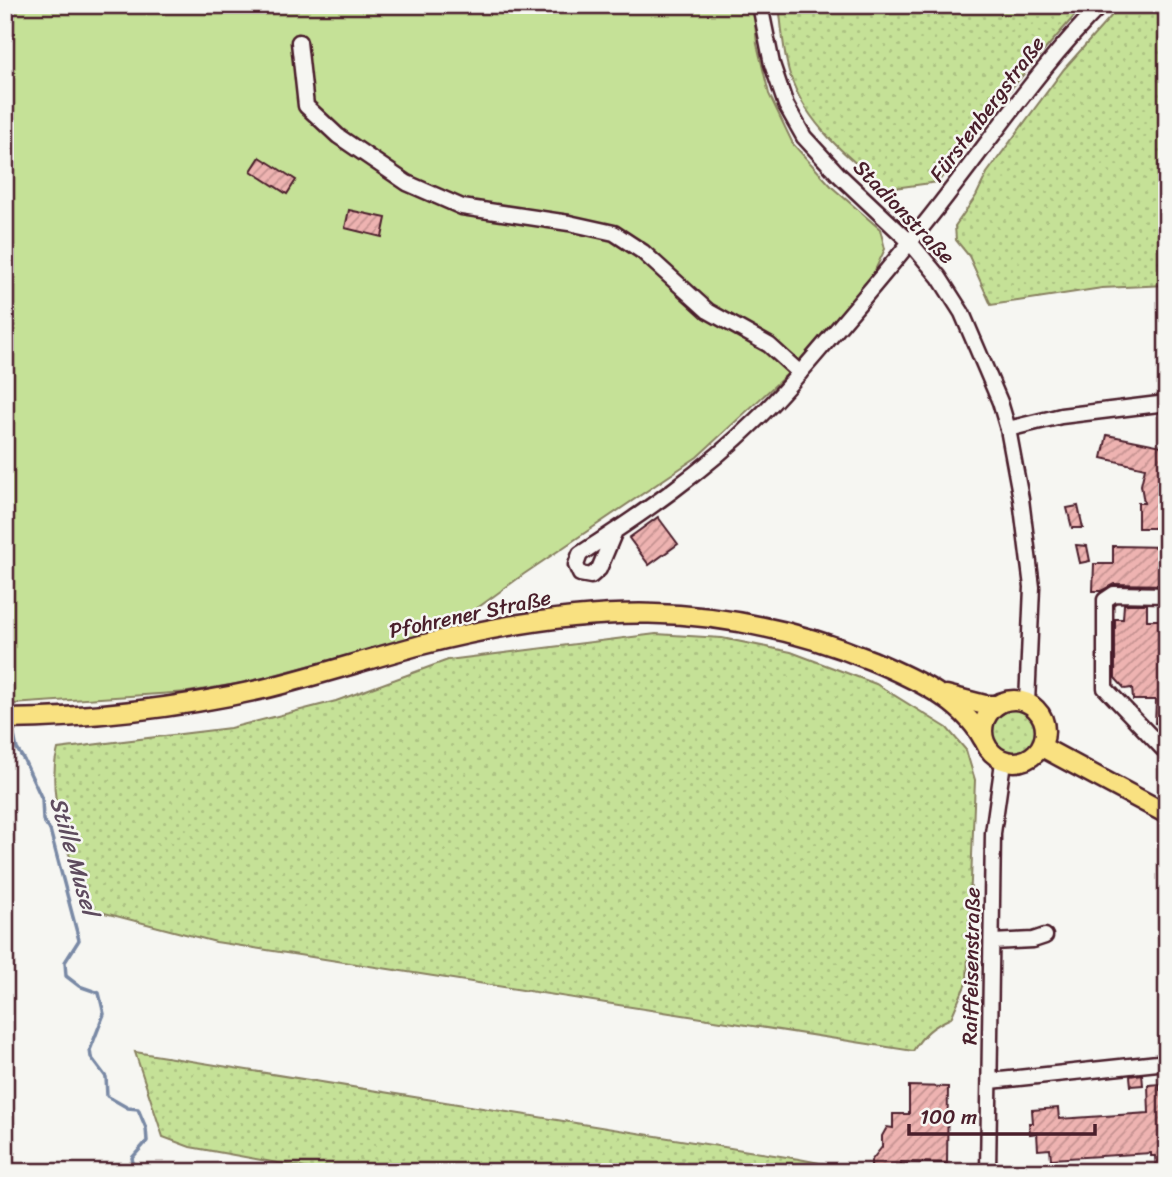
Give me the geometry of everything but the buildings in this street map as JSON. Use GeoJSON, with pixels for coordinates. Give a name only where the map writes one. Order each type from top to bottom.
{"type":"FeatureCollection","features":[{"type":"Feature","properties":{"kind":"main road","name":"Pfohrener Straße"},"geometry":{"type":"LineString","coordinates":[[5,719],[41,719],[139,711],[224,697],[473,633],[551,618],[618,613],[709,618],[786,631],[869,660],[937,693],[985,705],[998,705]]}},
{"type":"Feature","properties":{"kind":"main road","name":"Pfohrener Straße"},"geometry":{"type":"LineString","coordinates":[[937,693],[975,724],[983,739]]}},
{"type":"Feature","properties":{"kind":"main road"},"geometry":{"type":"LineString","coordinates":[[1017,700],[1027,703],[1042,717],[1045,737],[1042,747],[1027,760],[1017,763],[1003,762],[988,750],[983,739],[985,719],[998,705],[1017,700]]}},
{"type":"Feature","properties":{"kind":"main road"},"geometry":{"type":"LineString","coordinates":[[1042,747],[1167,814]]}},
{"type":"Feature","properties":{"kind":"street","name":"Stadionstraße"},"geometry":{"type":"LineString","coordinates":[[760,5],[786,105],[804,137],[838,174],[909,241],[939,277],[962,313],[1000,402],[1008,429],[1021,499],[1032,587],[1027,703]]}},
{"type":"Feature","properties":{"kind":"street","name":"Fürstenbergstraße"},"geometry":{"type":"LineString","coordinates":[[615,531],[690,478],[756,420],[800,373],[889,270],[1058,50],[1101,5]]}},
{"type":"Feature","properties":{"kind":"street"},"geometry":{"type":"LineString","coordinates":[[299,42],[306,106],[338,136],[407,183],[462,207],[569,223],[614,233],[643,252],[708,311],[769,345],[800,373]]}},
{"type":"Feature","properties":{"kind":"street"},"geometry":{"type":"LineString","coordinates":[[1008,429],[1061,416],[1167,404]]}},
{"type":"Feature","properties":{"kind":"street"},"geometry":{"type":"LineString","coordinates":[[1167,595],[1114,594],[1105,600],[1105,688],[1163,749],[1167,749]]}},
{"type":"Feature","properties":{"kind":"street","name":"Raiffeisenstraße"},"geometry":{"type":"LineString","coordinates":[[988,1172],[993,833],[1003,762]]}},
{"type":"Feature","properties":{"kind":"street"},"geometry":{"type":"LineString","coordinates":[[993,942],[1033,940],[1045,936]]}},
{"type":"Feature","properties":{"kind":"street"},"geometry":{"type":"LineString","coordinates":[[991,1081],[1167,1062]]}},
{"type":"Feature","properties":{"kind":"green space"},"geometry":{"type":"Polygon","coordinates":[[[5,5],[753,5],[757,44],[769,94],[793,144],[833,188],[880,229],[885,249],[869,283],[797,365],[697,457],[524,574],[450,628],[248,682],[188,692],[13,704],[10,677],[5,672],[5,5]]]}},
{"type":"Feature","properties":{"kind":"green space"},"geometry":{"type":"Polygon","coordinates":[[[779,5],[1084,5],[1002,99],[938,182],[887,189],[843,152],[806,109],[790,75],[779,5]]]}},
{"type":"Feature","properties":{"kind":"green space"},"geometry":{"type":"Polygon","coordinates":[[[1121,5],[1167,5],[1167,285],[1102,288],[991,305],[969,256],[956,240],[955,226],[976,196],[987,173],[1064,69],[1121,5]]]}},
{"type":"Feature","properties":{"kind":"green space"},"geometry":{"type":"Polygon","coordinates":[[[656,634],[722,638],[791,652],[876,684],[947,728],[966,750],[975,780],[967,981],[951,1018],[929,1031],[913,1051],[216,942],[89,909],[68,851],[57,809],[55,768],[58,749],[230,728],[336,701],[448,660],[656,634]]]}},
{"type":"Feature","properties":{"kind":"green space"},"geometry":{"type":"Polygon","coordinates":[[[1014,705],[1033,713],[1041,732],[1033,751],[1014,759],[995,751],[987,732],[995,713],[1014,705]]]}},
{"type":"Feature","properties":{"kind":"green space"},"geometry":{"type":"Polygon","coordinates":[[[135,1052],[845,1168],[843,1172],[327,1172],[190,1147],[163,1137],[135,1052]]]}},
{"type":"Feature","properties":{"kind":"waterway","name":"Stille Musel"},"geometry":{"type":"LineString","coordinates":[[5,705],[8,715]]}},
{"type":"Feature","properties":{"kind":"waterway","name":"Stille Musel"},"geometry":{"type":"LineString","coordinates":[[12,726],[17,749],[42,799],[43,820],[50,830],[79,940],[65,962],[66,976],[79,986],[99,993],[104,1014],[90,1050],[91,1057],[106,1077],[107,1096],[128,1108],[138,1109],[146,1128],[147,1141],[132,1158],[135,1172]]}}]}
